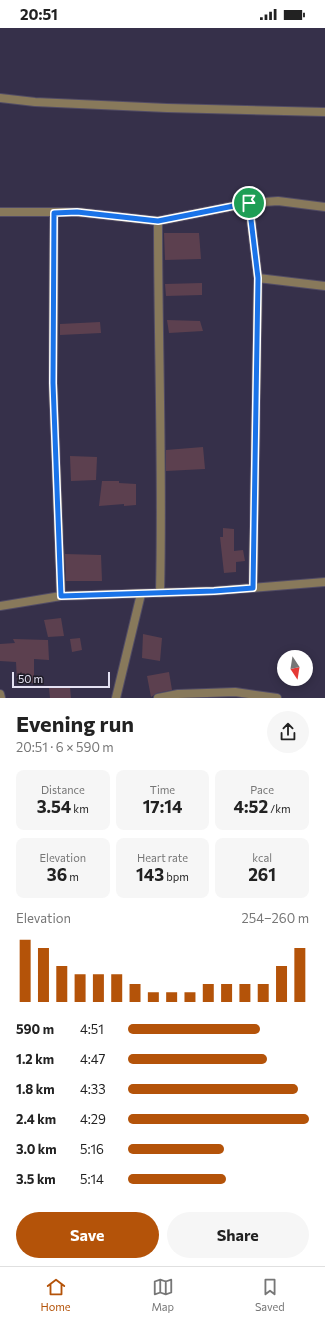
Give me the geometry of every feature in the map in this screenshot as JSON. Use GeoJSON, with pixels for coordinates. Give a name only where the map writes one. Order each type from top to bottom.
{"type":"FeatureCollection","features":[{"type":"Feature","properties":{"kind":"street"},"geometry":{"type":"LineString","coordinates":[[0,98],[34,102],[167,108],[325,112]]}},
{"type":"Feature","properties":{"kind":"street"},"geometry":{"type":"LineString","coordinates":[[0,212],[77,212],[158,221],[249,203],[278,200],[325,207]]}},
{"type":"Feature","properties":{"kind":"street"},"geometry":{"type":"LineString","coordinates":[[249,203],[258,278],[253,588]]}},
{"type":"Feature","properties":{"kind":"street"},"geometry":{"type":"LineString","coordinates":[[54,213],[53,383],[61,596]]}},
{"type":"Feature","properties":{"kind":"street"},"geometry":{"type":"LineString","coordinates":[[158,221],[161,525],[160,593]]}},
{"type":"Feature","properties":{"kind":"street"},"geometry":{"type":"LineString","coordinates":[[258,278],[325,286]]}},
{"type":"Feature","properties":{"kind":"street"},"geometry":{"type":"LineString","coordinates":[[0,606],[61,596],[214,591],[325,582]]}},
{"type":"Feature","properties":{"kind":"street"},"geometry":{"type":"LineString","coordinates":[[116,698],[141,594]]}},
{"type":"Feature","properties":{"kind":"street"},"geometry":{"type":"LineString","coordinates":[[158,698],[178,694],[234,692],[277,698]]}},
{"type":"Feature","properties":{"kind":"street"},"geometry":{"type":"LineString","coordinates":[[0,694],[1,698]]}},
{"type":"Feature","properties":{"kind":"building"},"geometry":{"type":"Polygon","coordinates":[[[164,233],[199,233],[201,259],[165,260],[164,233]]]}},
{"type":"Feature","properties":{"kind":"building"},"geometry":{"type":"Polygon","coordinates":[[[202,283],[202,295],[166,296],[165,284],[202,283]]]}},
{"type":"Feature","properties":{"kind":"building"},"geometry":{"type":"Polygon","coordinates":[[[167,320],[200,321],[203,331],[169,333],[167,320]]]}},
{"type":"Feature","properties":{"kind":"building"},"geometry":{"type":"Polygon","coordinates":[[[100,322],[101,333],[60,335],[60,324],[100,322]]]}},
{"type":"Feature","properties":{"kind":"building"},"geometry":{"type":"Polygon","coordinates":[[[203,447],[205,469],[166,471],[166,450],[203,447]]]}},
{"type":"Feature","properties":{"kind":"building"},"geometry":{"type":"Polygon","coordinates":[[[70,456],[97,457],[96,480],[71,481],[70,456]]]}},
{"type":"Feature","properties":{"kind":"building"},"geometry":{"type":"Polygon","coordinates":[[[102,481],[119,481],[119,483],[136,484],[136,505],[124,506],[124,504],[99,506],[102,481]]]}},
{"type":"Feature","properties":{"kind":"building"},"geometry":{"type":"Polygon","coordinates":[[[223,528],[234,529],[234,551],[243,550],[245,561],[236,562],[236,572],[224,573],[220,537],[223,537],[223,528]]]}},
{"type":"Feature","properties":{"kind":"building"},"geometry":{"type":"Polygon","coordinates":[[[65,554],[101,555],[102,581],[66,581],[65,554]]]}},
{"type":"Feature","properties":{"kind":"building"},"geometry":{"type":"Polygon","coordinates":[[[61,618],[64,636],[48,637],[44,620],[61,618]]]}},
{"type":"Feature","properties":{"kind":"building"},"geometry":{"type":"Polygon","coordinates":[[[143,634],[162,638],[160,661],[142,658],[143,634]]]}},
{"type":"Feature","properties":{"kind":"building"},"geometry":{"type":"Polygon","coordinates":[[[80,638],[82,650],[72,652],[70,639],[80,638]]]}},
{"type":"Feature","properties":{"kind":"building"},"geometry":{"type":"Polygon","coordinates":[[[13,639],[48,640],[49,660],[34,659],[34,683],[17,682],[16,662],[0,661],[0,644],[15,643],[13,639]]]}},
{"type":"Feature","properties":{"kind":"building"},"geometry":{"type":"Polygon","coordinates":[[[169,672],[172,690],[157,693],[151,697],[147,676],[169,672]]]}},
{"type":"Feature","properties":{"kind":"building"},"geometry":{"type":"Polygon","coordinates":[[[70,687],[71,698],[50,698],[49,688],[70,687]]]}},
{"type":"Feature","properties":{"kind":"route"},"geometry":{"type":"LineString","coordinates":[[249,203],[258,278],[253,588],[214,591],[61,596],[53,383],[54,213],[77,212],[158,221],[249,203]]}}]}
